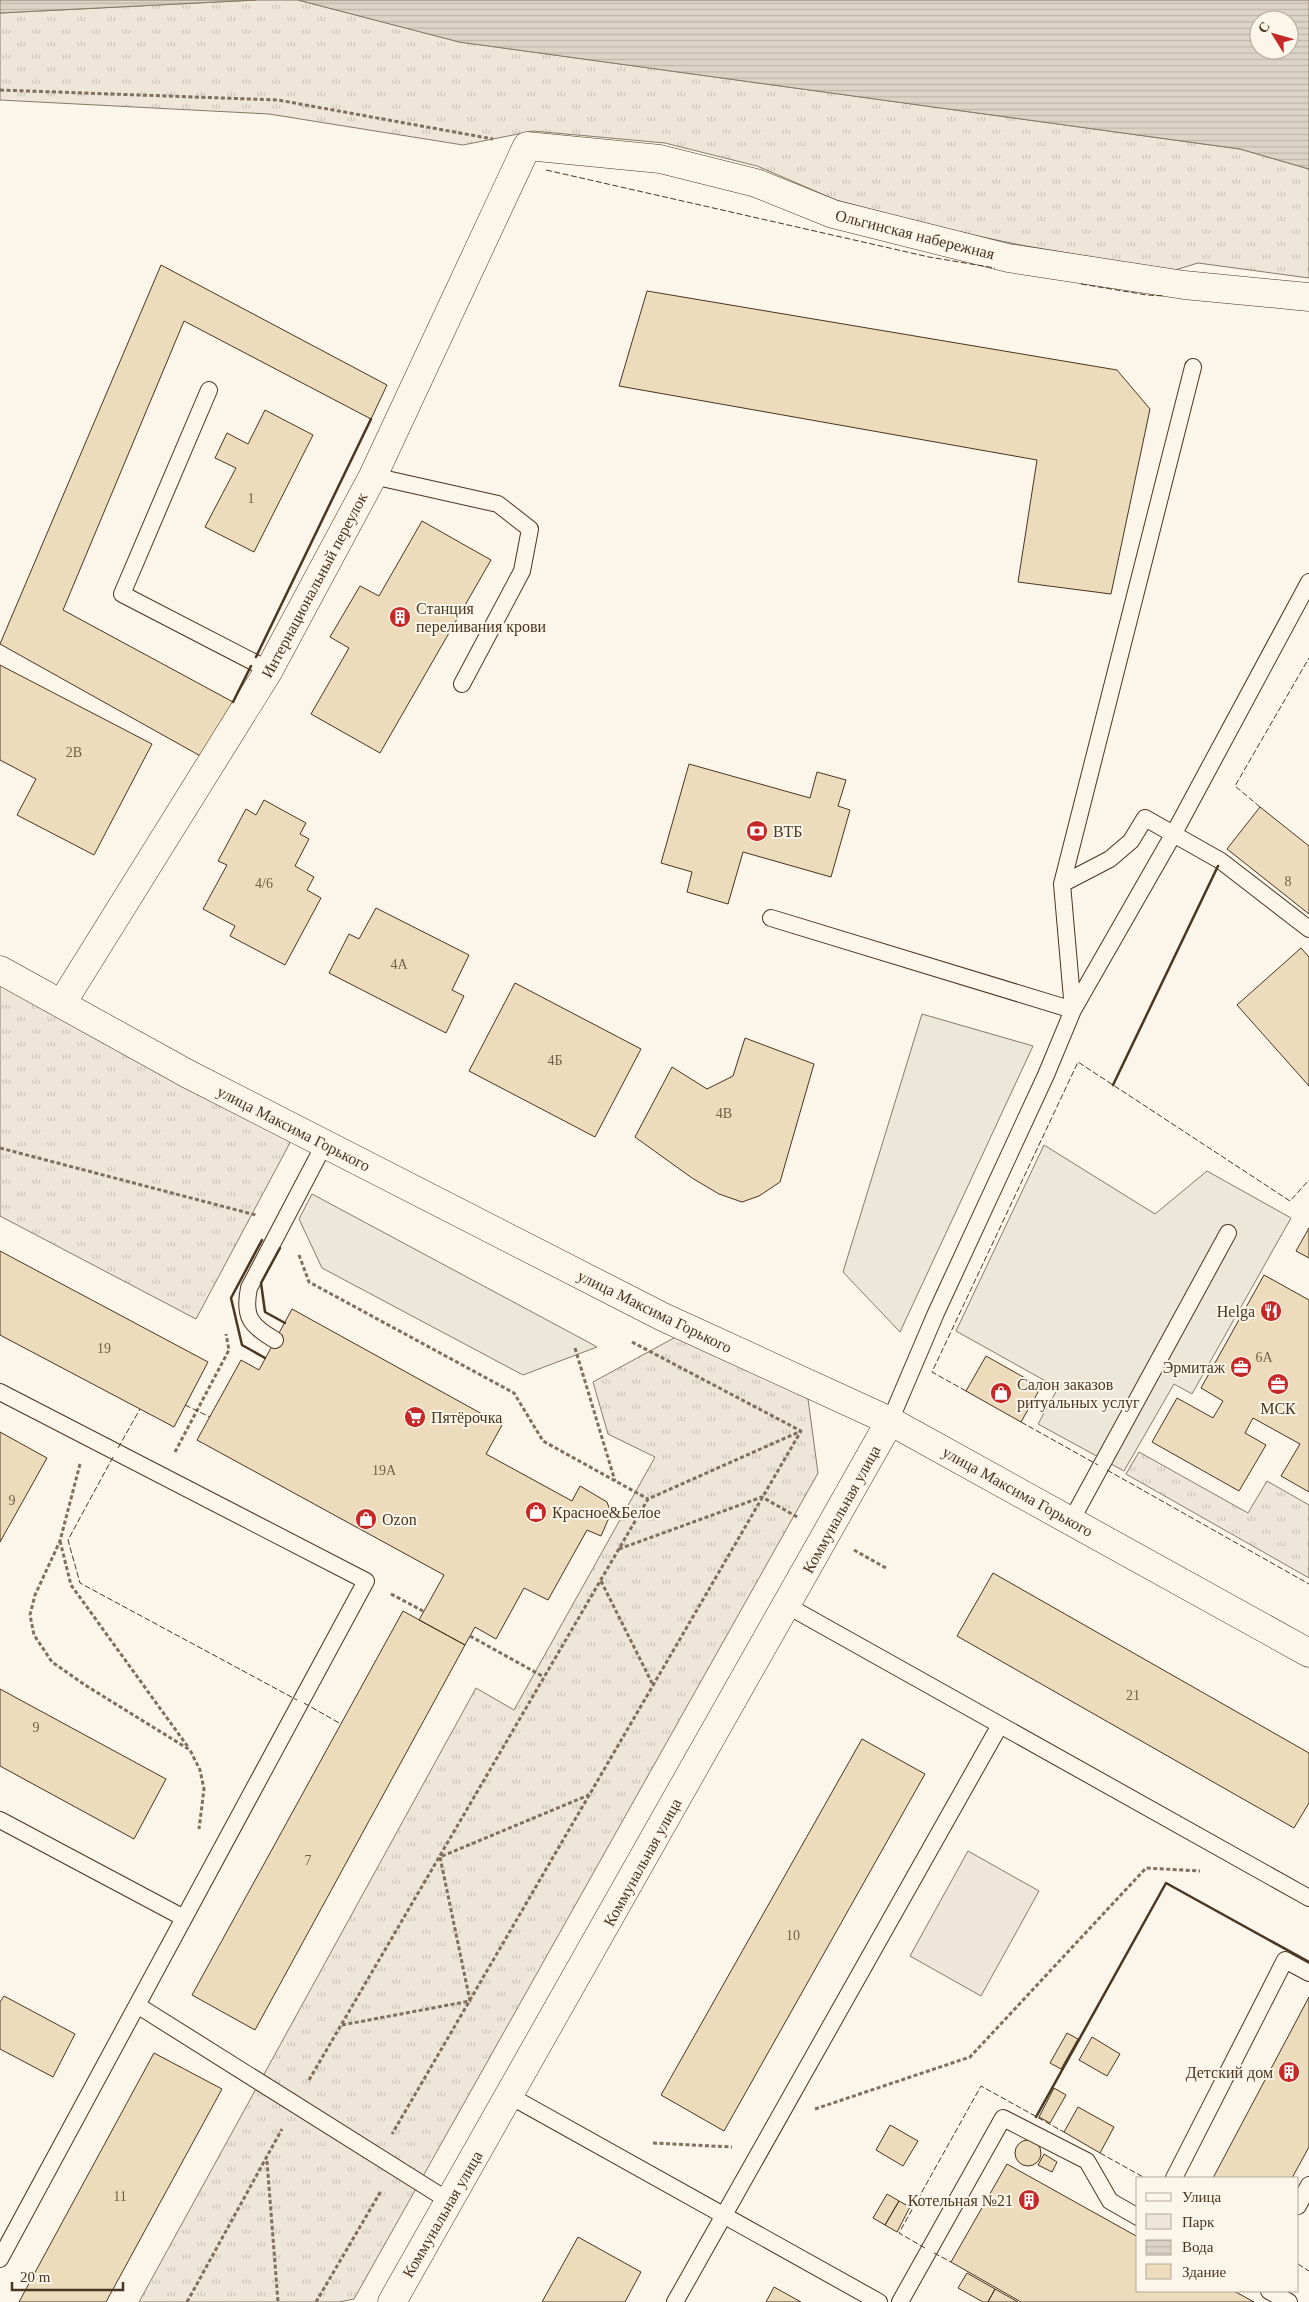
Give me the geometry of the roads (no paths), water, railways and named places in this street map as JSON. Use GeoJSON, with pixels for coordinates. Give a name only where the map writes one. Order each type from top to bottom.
{"type":"FeatureCollection","features":[{"type":"Feature","properties":{"kind":"street","name":"Ольгинская набережная"},"geometry":{"type":"LineString","coordinates":[[527,146],[660,159],[756,183],[833,214],[1008,258],[1184,285],[1309,297]]}},
{"type":"Feature","properties":{"kind":"street","name":"Интернациональный переулок"},"geometry":{"type":"LineString","coordinates":[[62,1004],[269,670],[373,476],[527,146]]}},
{"type":"Feature","properties":{"kind":"street","name":"улица Максима Горького"},"geometry":{"type":"LineString","coordinates":[[0,970],[188,1074],[663,1317],[890,1421],[1309,1653]]}},
{"type":"Feature","properties":{"kind":"street","name":"Коммунальная улица"},"geometry":{"type":"LineString","coordinates":[[392,2302],[890,1421]]}},
{"type":"Feature","properties":{"kind":"lane"},"geometry":{"type":"LineString","coordinates":[[1073,1010],[1062,884],[1193,367]]}},
{"type":"Feature","properties":{"kind":"lane"},"geometry":{"type":"LineString","coordinates":[[209,390],[122,594],[269,670]]}},
{"type":"Feature","properties":{"kind":"lane"},"geometry":{"type":"LineString","coordinates":[[373,476],[498,504],[530,528],[522,571],[462,684]]}},
{"type":"Feature","properties":{"kind":"lane"},"geometry":{"type":"LineString","coordinates":[[890,1421],[936,1313],[1046,1075],[1073,1010],[1173,836],[1309,582]]}},
{"type":"Feature","properties":{"kind":"lane"},"geometry":{"type":"LineString","coordinates":[[1062,884],[1110,860],[1131,842],[1145,818],[1173,836],[1221,862],[1309,929]]}},
{"type":"Feature","properties":{"kind":"lane"},"geometry":{"type":"LineString","coordinates":[[771,918],[1073,1010]]}},
{"type":"Feature","properties":{"kind":"lane"},"geometry":{"type":"LineString","coordinates":[[275,1340],[256,1329],[248,1316],[246,1302],[249,1288],[325,1143]]}},
{"type":"Feature","properties":{"kind":"lane"},"geometry":{"type":"LineString","coordinates":[[1071,1521],[1228,1233]]}},
{"type":"Feature","properties":{"kind":"lane"},"geometry":{"type":"LineString","coordinates":[[0,1392],[366,1581],[0,2259]]}},
{"type":"Feature","properties":{"kind":"lane"},"geometry":{"type":"LineString","coordinates":[[786,1606],[1309,1898]]}},
{"type":"Feature","properties":{"kind":"lane"},"geometry":{"type":"LineString","coordinates":[[675,2302],[1000,1725]]}},
{"type":"Feature","properties":{"kind":"lane"},"geometry":{"type":"LineString","coordinates":[[0,1820],[184,1918]]}},
{"type":"Feature","properties":{"kind":"lane"},"geometry":{"type":"LineString","coordinates":[[1175,2177],[1285,1960],[1309,1973]]}},
{"type":"Feature","properties":{"kind":"lane"},"geometry":{"type":"LineString","coordinates":[[137,2005],[449,2201]]}},
{"type":"Feature","properties":{"kind":"lane"},"geometry":{"type":"LineString","coordinates":[[510,2096],[879,2302]]}},
{"type":"Feature","properties":{"kind":"lane"},"geometry":{"type":"LineString","coordinates":[[900,2302],[1003,2118],[1087,2161],[1110,2201],[1136,2216]]}},
{"type":"Feature","properties":{"kind":"lane"},"geometry":{"type":"LineString","coordinates":[[1299,2204],[1309,2185]]}},
{"type":"Feature","properties":{"kind":"lane"},"geometry":{"type":"LineString","coordinates":[[1271,2292],[1289,2302]]}},
{"type":"Feature","properties":{"kind":"water"},"geometry":{"type":"Polygon","coordinates":[[[0,0],[256,0],[0,13],[0,0]]]}},
{"type":"Feature","properties":{"kind":"water"},"geometry":{"type":"Polygon","coordinates":[[[298,0],[1309,0],[1309,169],[1240,149],[459,42],[298,0]]]}},
{"type":"Feature","properties":{"kind":"place","name":"Станция переливания крови"},"geometry":{"type":"Point","coordinates":[400,617]}},
{"type":"Feature","properties":{"kind":"place","name":"ВТБ"},"geometry":{"type":"Point","coordinates":[757,831]}},
{"type":"Feature","properties":{"kind":"place","name":"Helga"},"geometry":{"type":"Point","coordinates":[1271,1311]}},
{"type":"Feature","properties":{"kind":"place","name":"Эрмитаж"},"geometry":{"type":"Point","coordinates":[1241,1367]}},
{"type":"Feature","properties":{"kind":"place","name":"МСК"},"geometry":{"type":"Point","coordinates":[1278,1384]}},
{"type":"Feature","properties":{"kind":"place","name":"Салон заказов ритуальных услуг"},"geometry":{"type":"Point","coordinates":[1001,1393]}},
{"type":"Feature","properties":{"kind":"place","name":"Пятёрочка"},"geometry":{"type":"Point","coordinates":[415,1417]}},
{"type":"Feature","properties":{"kind":"place","name":"Красное&Белое"},"geometry":{"type":"Point","coordinates":[536,1512]}},
{"type":"Feature","properties":{"kind":"place","name":"Ozon"},"geometry":{"type":"Point","coordinates":[366,1519]}},
{"type":"Feature","properties":{"kind":"place","name":"Детский дом"},"geometry":{"type":"Point","coordinates":[1289,2072]}},
{"type":"Feature","properties":{"kind":"place","name":"Котельная №21"},"geometry":{"type":"Point","coordinates":[1029,2200]}}]}
